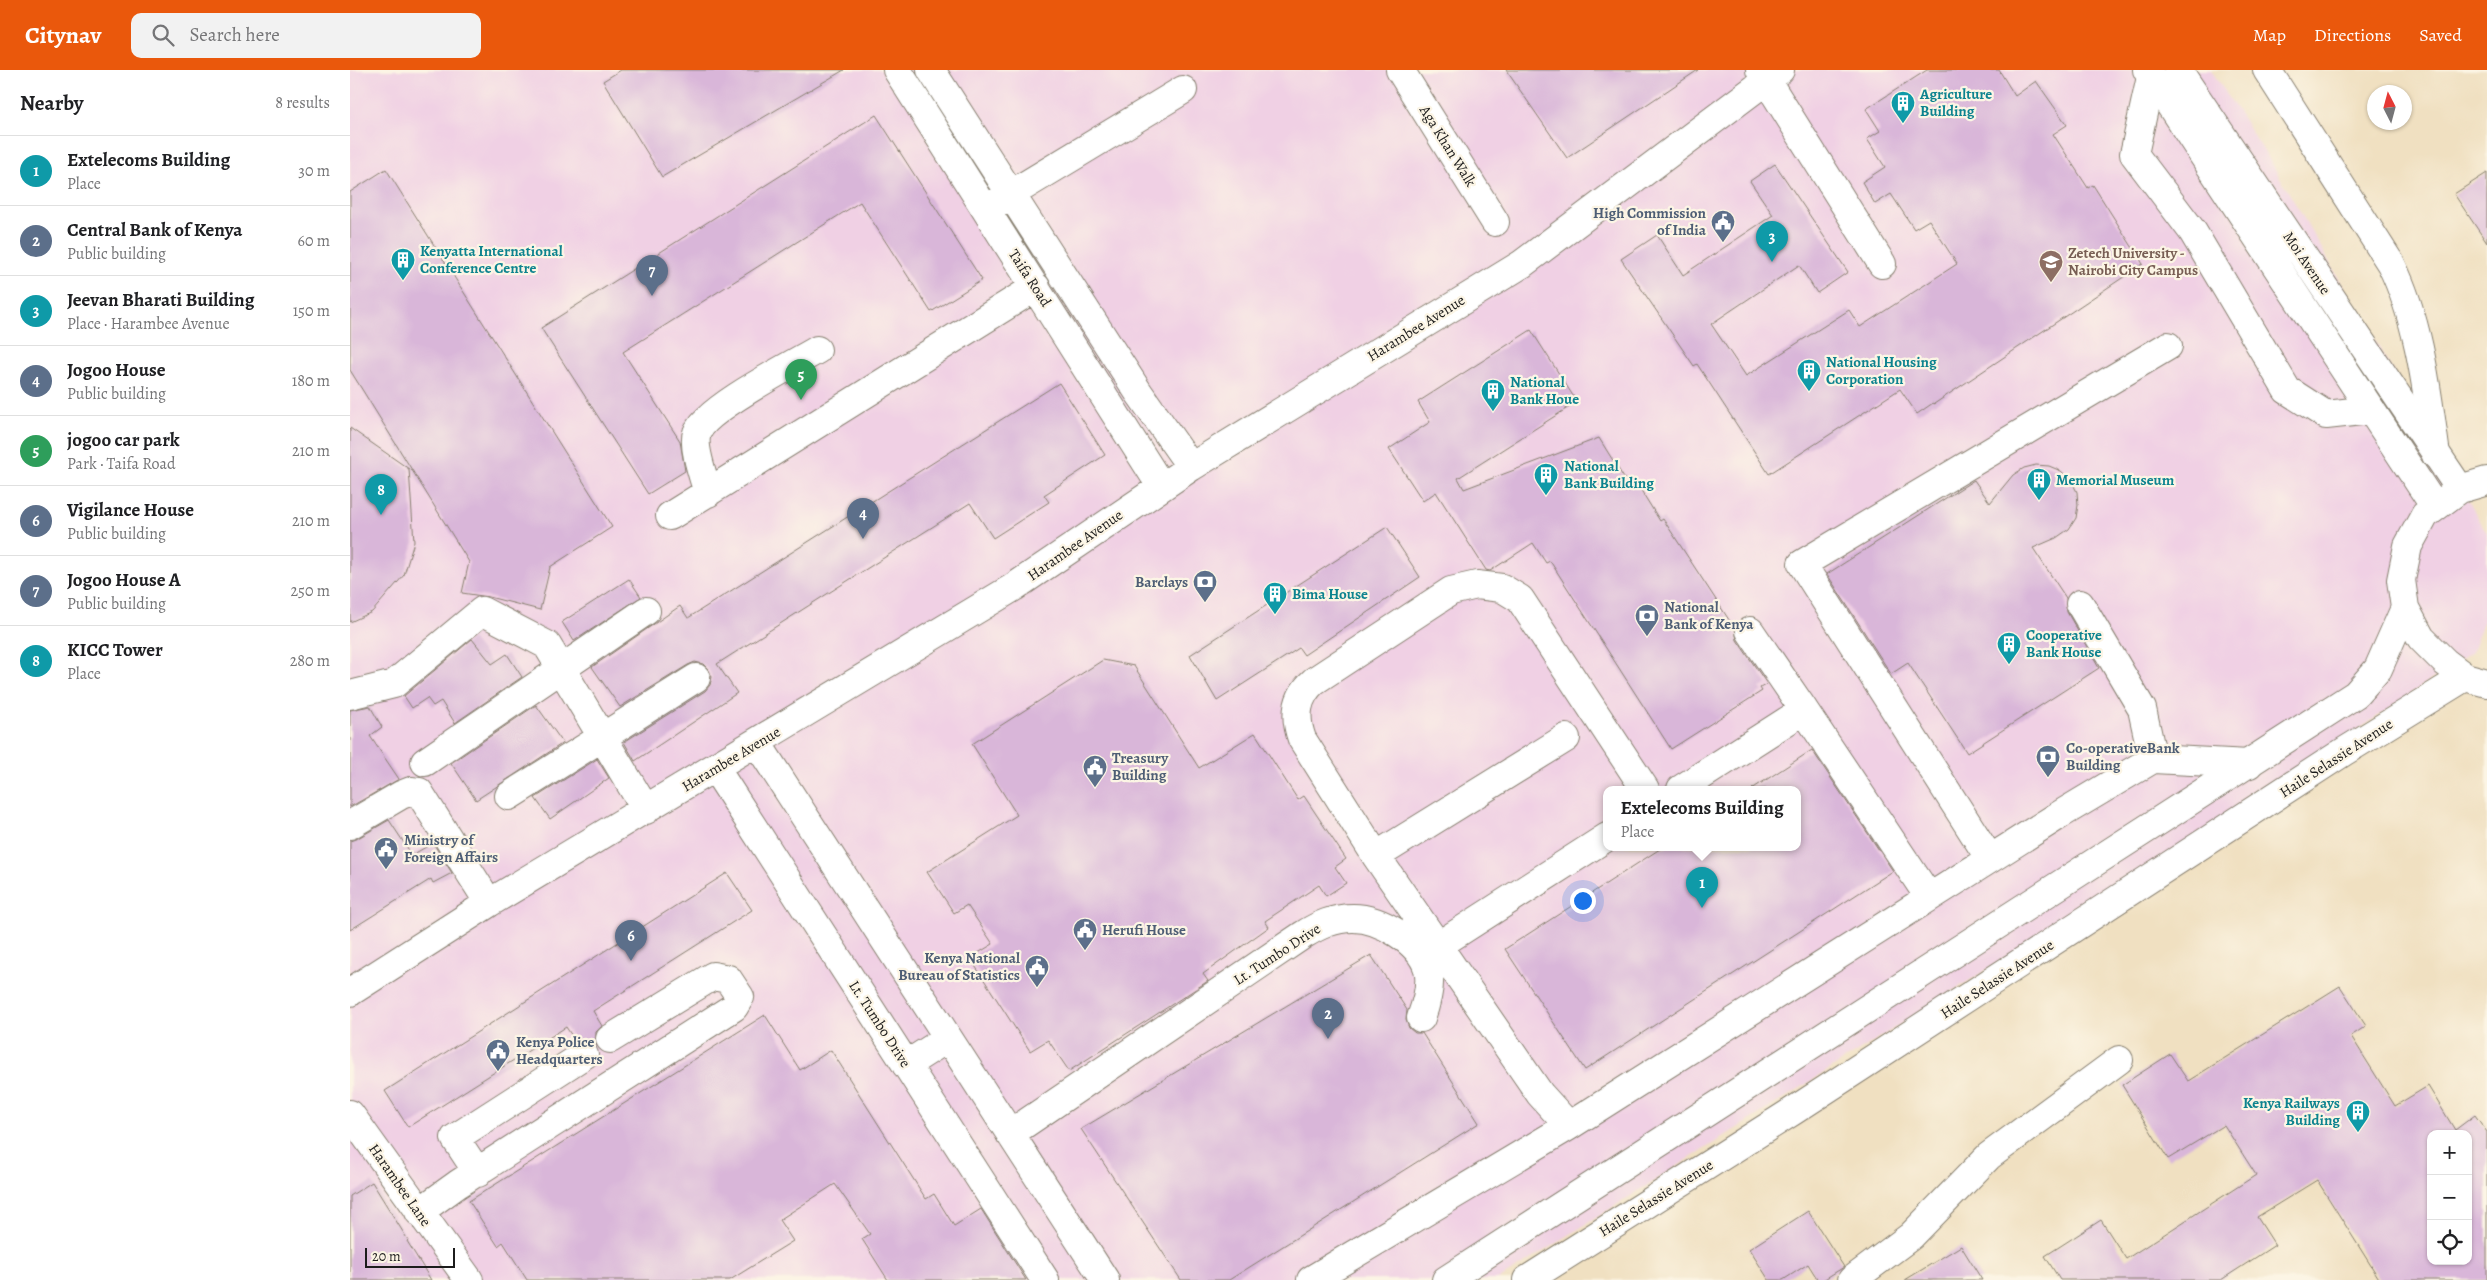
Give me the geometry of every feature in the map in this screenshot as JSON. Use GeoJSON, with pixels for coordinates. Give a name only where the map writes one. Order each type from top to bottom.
{"type":"FeatureCollection","features":[{"type":"Feature","properties":{"kind":"main road","name":"Taifa Road"},"geometry":{"type":"LineString","coordinates":[[897,70],[1161,486]]}},
{"type":"Feature","properties":{"kind":"main road","name":"Taifa Road"},"geometry":{"type":"LineString","coordinates":[[931,70],[1139,393],[1191,466]]}},
{"type":"Feature","properties":{"kind":"main road","name":"Aga Khan Walk"},"geometry":{"type":"LineString","coordinates":[[1400,70],[1495,222]]}},
{"type":"Feature","properties":{"kind":"main road","name":"Moi Avenue"},"geometry":{"type":"LineString","coordinates":[[2178,70],[2460,489]]}},
{"type":"Feature","properties":{"kind":"main road","name":"Moi Avenue"},"geometry":{"type":"LineString","coordinates":[[2267,70],[2391,264],[2404,290],[2425,382],[2436,455]]}},
{"type":"Feature","properties":{"kind":"main road"},"geometry":{"type":"LineString","coordinates":[[1769,73],[1882,264]]}},
{"type":"Feature","properties":{"kind":"main road","name":"Harambee Avenue"},"geometry":{"type":"LineString","coordinates":[[350,992],[489,903],[1014,587],[1191,466],[1522,264],[1769,73]]}},
{"type":"Feature","properties":{"kind":"main road","name":"Moi Avenue"},"geometry":{"type":"LineString","coordinates":[[2149,74],[2134,154],[2193,232],[2287,390],[2326,415],[2371,410]]}},
{"type":"Feature","properties":{"kind":"main road","name":"Moi Avenue"},"geometry":{"type":"LineString","coordinates":[[2149,74],[2436,507]]}},
{"type":"Feature","properties":{"kind":"main road"},"geometry":{"type":"LineString","coordinates":[[986,209],[1183,90]]}},
{"type":"Feature","properties":{"kind":"main road"},"geometry":{"type":"LineString","coordinates":[[670,516],[1036,288]]}},
{"type":"Feature","properties":{"kind":"main road"},"geometry":{"type":"LineString","coordinates":[[1990,858],[1802,564],[2168,346]]}},
{"type":"Feature","properties":{"kind":"main road"},"geometry":{"type":"LineString","coordinates":[[708,493],[695,443],[697,432],[706,419],[723,406],[817,350]]}},
{"type":"Feature","properties":{"kind":"main road","name":"Haile Selassie Avenue"},"geometry":{"type":"LineString","coordinates":[[2476,680],[2445,662],[2422,638],[2405,608],[2401,580],[2408,546],[2425,516],[2460,489],[2487,481]]}},
{"type":"Feature","properties":{"kind":"main road"},"geometry":{"type":"LineString","coordinates":[[1569,1126],[1540,1094],[1376,856],[1302,739],[1298,727],[1298,703],[1303,691],[1314,681],[1451,591],[1477,585],[1502,588],[1520,599],[1643,786]]}},
{"type":"Feature","properties":{"kind":"main road"},"geometry":{"type":"LineString","coordinates":[[2080,604],[2142,709],[2153,759]]}},
{"type":"Feature","properties":{"kind":"main road"},"geometry":{"type":"LineString","coordinates":[[1446,1280],[2356,694],[2378,669],[2405,608]]}},
{"type":"Feature","properties":{"kind":"main road"},"geometry":{"type":"LineString","coordinates":[[350,695],[394,684],[482,611],[547,645],[646,810]]}},
{"type":"Feature","properties":{"kind":"main road"},"geometry":{"type":"LineString","coordinates":[[425,762],[561,667],[646,611]]}},
{"type":"Feature","properties":{"kind":"main road"},"geometry":{"type":"LineString","coordinates":[[1750,631],[1929,897]]}},
{"type":"Feature","properties":{"kind":"main road"},"geometry":{"type":"LineString","coordinates":[[509,796],[696,678]]}},
{"type":"Feature","properties":{"kind":"main road","name":"Haile Selassie Avenue"},"geometry":{"type":"LineString","coordinates":[[1527,1280],[2001,976],[2353,746],[2476,680]]}},
{"type":"Feature","properties":{"kind":"main road"},"geometry":{"type":"LineString","coordinates":[[1686,786],[1804,710]]}},
{"type":"Feature","properties":{"kind":"main road"},"geometry":{"type":"LineString","coordinates":[[1376,856],[1566,738]]}},
{"type":"Feature","properties":{"kind":"main road"},"geometry":{"type":"LineString","coordinates":[[757,743],[1105,1280]]}},
{"type":"Feature","properties":{"kind":"main road"},"geometry":{"type":"LineString","coordinates":[[1311,1280],[1569,1126],[1990,858],[2153,759],[2249,764]]}},
{"type":"Feature","properties":{"kind":"main road","name":"Lt. Tumbo Drive"},"geometry":{"type":"LineString","coordinates":[[715,768],[1045,1280]]}},
{"type":"Feature","properties":{"kind":"main road"},"geometry":{"type":"LineString","coordinates":[[350,825],[401,795],[411,791],[419,792],[489,903]]}},
{"type":"Feature","properties":{"kind":"main road"},"geometry":{"type":"LineString","coordinates":[[1439,945],[1603,840]]}},
{"type":"Feature","properties":{"kind":"main road","name":"Lt. Tumbo Drive"},"geometry":{"type":"LineString","coordinates":[[1010,1134],[1303,935],[1323,923],[1336,919],[1364,919],[1393,930],[1411,943],[1423,959],[1429,977],[1422,1018]]}},
{"type":"Feature","properties":{"kind":"main road"},"geometry":{"type":"LineString","coordinates":[[420,1212],[734,1007],[740,997],[728,979],[713,976],[610,1039]]}},
{"type":"Feature","properties":{"kind":"main road"},"geometry":{"type":"LineString","coordinates":[[906,1065],[948,1038]]}},
{"type":"Feature","properties":{"kind":"main road"},"geometry":{"type":"LineString","coordinates":[[478,1173],[454,1138],[584,1055]]}},
{"type":"Feature","properties":{"kind":"main road"},"geometry":{"type":"LineString","coordinates":[[1852,1280],[1911,1236],[1989,1156],[2119,1060]]}},
{"type":"Feature","properties":{"kind":"main road","name":"Harambee Lane"},"geometry":{"type":"LineString","coordinates":[[350,1114],[469,1280]]}},
{"type":"Feature","properties":{"kind":"shaded area"},"geometry":{"type":"Polygon","coordinates":[[[350,70],[2211,70],[2271,162],[2487,533],[2487,611],[2472,652],[2263,794],[1498,1280],[350,1280],[350,70]]]}},
{"type":"Feature","properties":{"kind":"building"},"geometry":{"type":"Polygon","coordinates":[[[621,70],[844,70],[662,177],[603,81],[621,70]]]}},
{"type":"Feature","properties":{"kind":"building"},"geometry":{"type":"Polygon","coordinates":[[[1506,70],[1698,70],[1567,158],[1506,70]]]}},
{"type":"Feature","properties":{"kind":"building"},"geometry":{"type":"Polygon","coordinates":[[[1927,70],[1999,70],[2015,96],[2036,81],[2067,125],[2053,134],[2088,188],[2093,185],[2143,264],[1917,414],[1900,389],[1769,474],[1697,364],[1694,366],[1621,259],[1657,235],[1683,275],[1773,215],[1750,181],[1775,164],[1848,272],[1817,293],[1799,265],[1711,324],[1746,376],[1849,310],[1860,327],[1957,264],[1929,220],[1914,229],[1891,194],[1875,204],[1862,182],[1885,167],[1867,139],[1880,131],[1866,109],[1927,70]]]}},
{"type":"Feature","properties":{"kind":"building"},"geometry":{"type":"Polygon","coordinates":[[[876,115],[982,280],[931,312],[860,202],[623,352],[680,441],[685,471],[648,494],[541,328],[876,115]]]}},
{"type":"Feature","properties":{"kind":"building","name":"Kenyatta International Conference Centre"},"geometry":{"type":"Polygon","coordinates":[[[386,169],[612,527],[550,567],[540,610],[489,597],[462,593],[469,562],[350,370],[350,192],[386,169]]]}},
{"type":"Feature","properties":{"kind":"building"},"geometry":{"type":"Polygon","coordinates":[[[2487,173],[2487,243],[2454,194],[2487,173]]]}},
{"type":"Feature","properties":{"kind":"building"},"geometry":{"type":"Polygon","coordinates":[[[1531,330],[1577,402],[1458,478],[1464,489],[1599,438],[1627,483],[1634,479],[1660,521],[1663,519],[1735,629],[1737,640],[1767,684],[1760,688],[1762,691],[1671,749],[1550,561],[1546,563],[1533,543],[1490,571],[1486,570],[1436,492],[1423,501],[1389,449],[1430,422],[1418,402],[1531,330]]]}},
{"type":"Feature","properties":{"kind":"building"},"geometry":{"type":"Polygon","coordinates":[[[1059,383],[1105,455],[1044,495],[1049,502],[993,538],[970,503],[717,664],[737,693],[635,761],[624,742],[705,691],[710,685],[712,677],[709,670],[703,664],[695,662],[620,707],[592,667],[680,606],[688,618],[1059,383]]]}},
{"type":"Feature","properties":{"kind":"building"},"geometry":{"type":"Polygon","coordinates":[[[350,428],[409,469],[414,542],[404,575],[372,612],[350,622],[350,428]]]}},
{"type":"Feature","properties":{"kind":"building"},"geometry":{"type":"Polygon","coordinates":[[[2036,465],[2049,466],[2061,471],[2071,480],[2077,492],[2076,518],[2069,529],[2056,538],[2033,548],[2066,598],[2067,612],[2099,668],[1967,753],[1908,663],[1891,674],[1827,574],[1974,480],[1990,503],[2013,475],[2024,468],[2036,465]]]}},
{"type":"Feature","properties":{"kind":"building","name":"Bima House"},"geometry":{"type":"Polygon","coordinates":[[[1387,527],[1420,577],[1304,655],[1299,648],[1217,701],[1190,655],[1387,527]]]}},
{"type":"Feature","properties":{"kind":"building"},"geometry":{"type":"Polygon","coordinates":[[[629,579],[641,597],[574,641],[562,622],[629,579]]]}},
{"type":"Feature","properties":{"kind":"building"},"geometry":{"type":"Polygon","coordinates":[[[472,639],[492,664],[507,654],[522,677],[455,723],[441,701],[433,706],[427,698],[412,708],[404,696],[472,639]]]}},
{"type":"Feature","properties":{"kind":"building"},"geometry":{"type":"Polygon","coordinates":[[[1103,660],[1134,666],[1199,768],[1255,733],[1298,800],[1304,796],[1346,859],[1335,867],[1346,883],[1326,896],[1319,885],[1265,921],[1269,927],[1203,974],[1208,981],[1069,1071],[1048,1040],[1030,1051],[970,958],[993,944],[967,905],[954,913],[927,872],[1017,815],[972,744],[1103,660]]]}},
{"type":"Feature","properties":{"kind":"building"},"geometry":{"type":"Polygon","coordinates":[[[536,705],[563,743],[476,800],[451,763],[536,705]]]}},
{"type":"Feature","properties":{"kind":"building"},"geometry":{"type":"Polygon","coordinates":[[[370,706],[382,727],[370,736],[399,779],[350,807],[350,710],[370,706]]]}},
{"type":"Feature","properties":{"kind":"building"},"geometry":{"type":"Polygon","coordinates":[[[1812,750],[1893,871],[1585,1070],[1505,949],[1657,851],[1801,851],[1801,786],[1757,786],[1812,750]]]}},
{"type":"Feature","properties":{"kind":"building"},"geometry":{"type":"Polygon","coordinates":[[[597,759],[609,778],[550,819],[535,798],[597,759]]]}},
{"type":"Feature","properties":{"kind":"building","name":"Ministry of Foreign Affairs"},"geometry":{"type":"Polygon","coordinates":[[[389,820],[412,855],[433,843],[452,873],[433,883],[431,879],[350,930],[350,841],[389,820]]]}},
{"type":"Feature","properties":{"kind":"building"},"geometry":{"type":"Polygon","coordinates":[[[727,873],[752,910],[593,1011],[602,1026],[596,1032],[596,1046],[584,1039],[576,1042],[566,1027],[408,1127],[385,1091],[727,873]]]}},
{"type":"Feature","properties":{"kind":"building"},"geometry":{"type":"Polygon","coordinates":[[[1371,955],[1407,1010],[1406,1020],[1409,1028],[1415,1033],[1422,1033],[1479,1123],[1229,1280],[1181,1280],[1081,1129],[1371,955]]]}},
{"type":"Feature","properties":{"kind":"building","name":"Kenya Railways Building"},"geometry":{"type":"Polygon","coordinates":[[[2340,986],[2366,1026],[2351,1036],[2395,1106],[2428,1086],[2455,1130],[2475,1115],[2487,1132],[2487,1280],[2380,1280],[2317,1180],[2257,1217],[2275,1245],[2221,1280],[2060,1280],[2045,1256],[2101,1220],[2126,1259],[2256,1175],[2224,1125],[2168,1159],[2122,1085],[2170,1054],[2188,1081],[2340,986]]]}},
{"type":"Feature","properties":{"kind":"building"},"geometry":{"type":"Polygon","coordinates":[[[765,1015],[800,1070],[831,1050],[926,1199],[934,1194],[954,1226],[981,1209],[1026,1280],[888,1280],[862,1239],[870,1234],[835,1184],[779,1220],[793,1241],[730,1280],[527,1280],[503,1242],[498,1246],[469,1201],[765,1015]]]}},
{"type":"Feature","properties":{"kind":"building"},"geometry":{"type":"Polygon","coordinates":[[[372,1182],[431,1280],[350,1280],[350,1196],[372,1182]]]}},
{"type":"Feature","properties":{"kind":"building"},"geometry":{"type":"Polygon","coordinates":[[[1808,1211],[1844,1267],[1823,1280],[1818,1280],[1808,1264],[1783,1280],[1769,1280],[1749,1249],[1808,1211]]]}},
{"type":"Feature","properties":{"kind":"building"},"geometry":{"type":"Polygon","coordinates":[[[1961,1246],[1982,1280],[1905,1280],[1961,1246]]]}},
{"type":"Feature","properties":{"kind":"place","name":"Agriculture Building"},"geometry":{"type":"Point","coordinates":[1903,124]}},
{"type":"Feature","properties":{"kind":"place","name":"High Commission of India"},"geometry":{"type":"Point","coordinates":[1723,243]}},
{"type":"Feature","properties":{"kind":"place","name":"Jeevan Bharati Building"},"geometry":{"type":"Point","coordinates":[1772,262]}},
{"type":"Feature","properties":{"kind":"place","name":"Kenyatta International Conference Centre"},"geometry":{"type":"Point","coordinates":[403,281]}},
{"type":"Feature","properties":{"kind":"place","name":"Zetech University - Nairobi City Campus"},"geometry":{"type":"Point","coordinates":[2051,283]}},
{"type":"Feature","properties":{"kind":"place","name":"Jogoo House A"},"geometry":{"type":"Point","coordinates":[652,296]}},
{"type":"Feature","properties":{"kind":"place","name":"National Housing Corporation"},"geometry":{"type":"Point","coordinates":[1809,392]}},
{"type":"Feature","properties":{"kind":"place","name":"jogoo car park"},"geometry":{"type":"Point","coordinates":[801,400]}},
{"type":"Feature","properties":{"kind":"place","name":"National Bank Houe"},"geometry":{"type":"Point","coordinates":[1493,412]}},
{"type":"Feature","properties":{"kind":"place","name":"National Bank Building"},"geometry":{"type":"Point","coordinates":[1546,496]}},
{"type":"Feature","properties":{"kind":"place","name":"Memorial Museum"},"geometry":{"type":"Point","coordinates":[2039,501]}},
{"type":"Feature","properties":{"kind":"place","name":"KICC Tower"},"geometry":{"type":"Point","coordinates":[381,515]}},
{"type":"Feature","properties":{"kind":"place","name":"Jogoo House"},"geometry":{"type":"Point","coordinates":[863,539]}},
{"type":"Feature","properties":{"kind":"place","name":"Barclays"},"geometry":{"type":"Point","coordinates":[1205,603]}},
{"type":"Feature","properties":{"kind":"place","name":"Bima House"},"geometry":{"type":"Point","coordinates":[1275,615]}},
{"type":"Feature","properties":{"kind":"place","name":"National Bank of Kenya"},"geometry":{"type":"Point","coordinates":[1647,637]}},
{"type":"Feature","properties":{"kind":"place","name":"Cooperative Bank House"},"geometry":{"type":"Point","coordinates":[2009,665]}},
{"type":"Feature","properties":{"kind":"place","name":"Co-operativeBank Building"},"geometry":{"type":"Point","coordinates":[2048,778]}},
{"type":"Feature","properties":{"kind":"place","name":"Treasury Building"},"geometry":{"type":"Point","coordinates":[1095,788]}},
{"type":"Feature","properties":{"kind":"place","name":"Ministry of Foreign Affairs"},"geometry":{"type":"Point","coordinates":[386,870]}},
{"type":"Feature","properties":{"kind":"place","name":"Extelecoms Building"},"geometry":{"type":"Point","coordinates":[1702,908]}},
{"type":"Feature","properties":{"kind":"place","name":"Herufi House"},"geometry":{"type":"Point","coordinates":[1085,951]}},
{"type":"Feature","properties":{"kind":"place","name":"Vigilance House"},"geometry":{"type":"Point","coordinates":[631,961]}},
{"type":"Feature","properties":{"kind":"place","name":"Kenya National Bureau of Statistics"},"geometry":{"type":"Point","coordinates":[1037,988]}},
{"type":"Feature","properties":{"kind":"place","name":"Central Bank of Kenya"},"geometry":{"type":"Point","coordinates":[1328,1039]}},
{"type":"Feature","properties":{"kind":"place","name":"Kenya Police Headquarters"},"geometry":{"type":"Point","coordinates":[498,1072]}},
{"type":"Feature","properties":{"kind":"place","name":"Kenya Railways Building"},"geometry":{"type":"Point","coordinates":[2358,1133]}}]}
